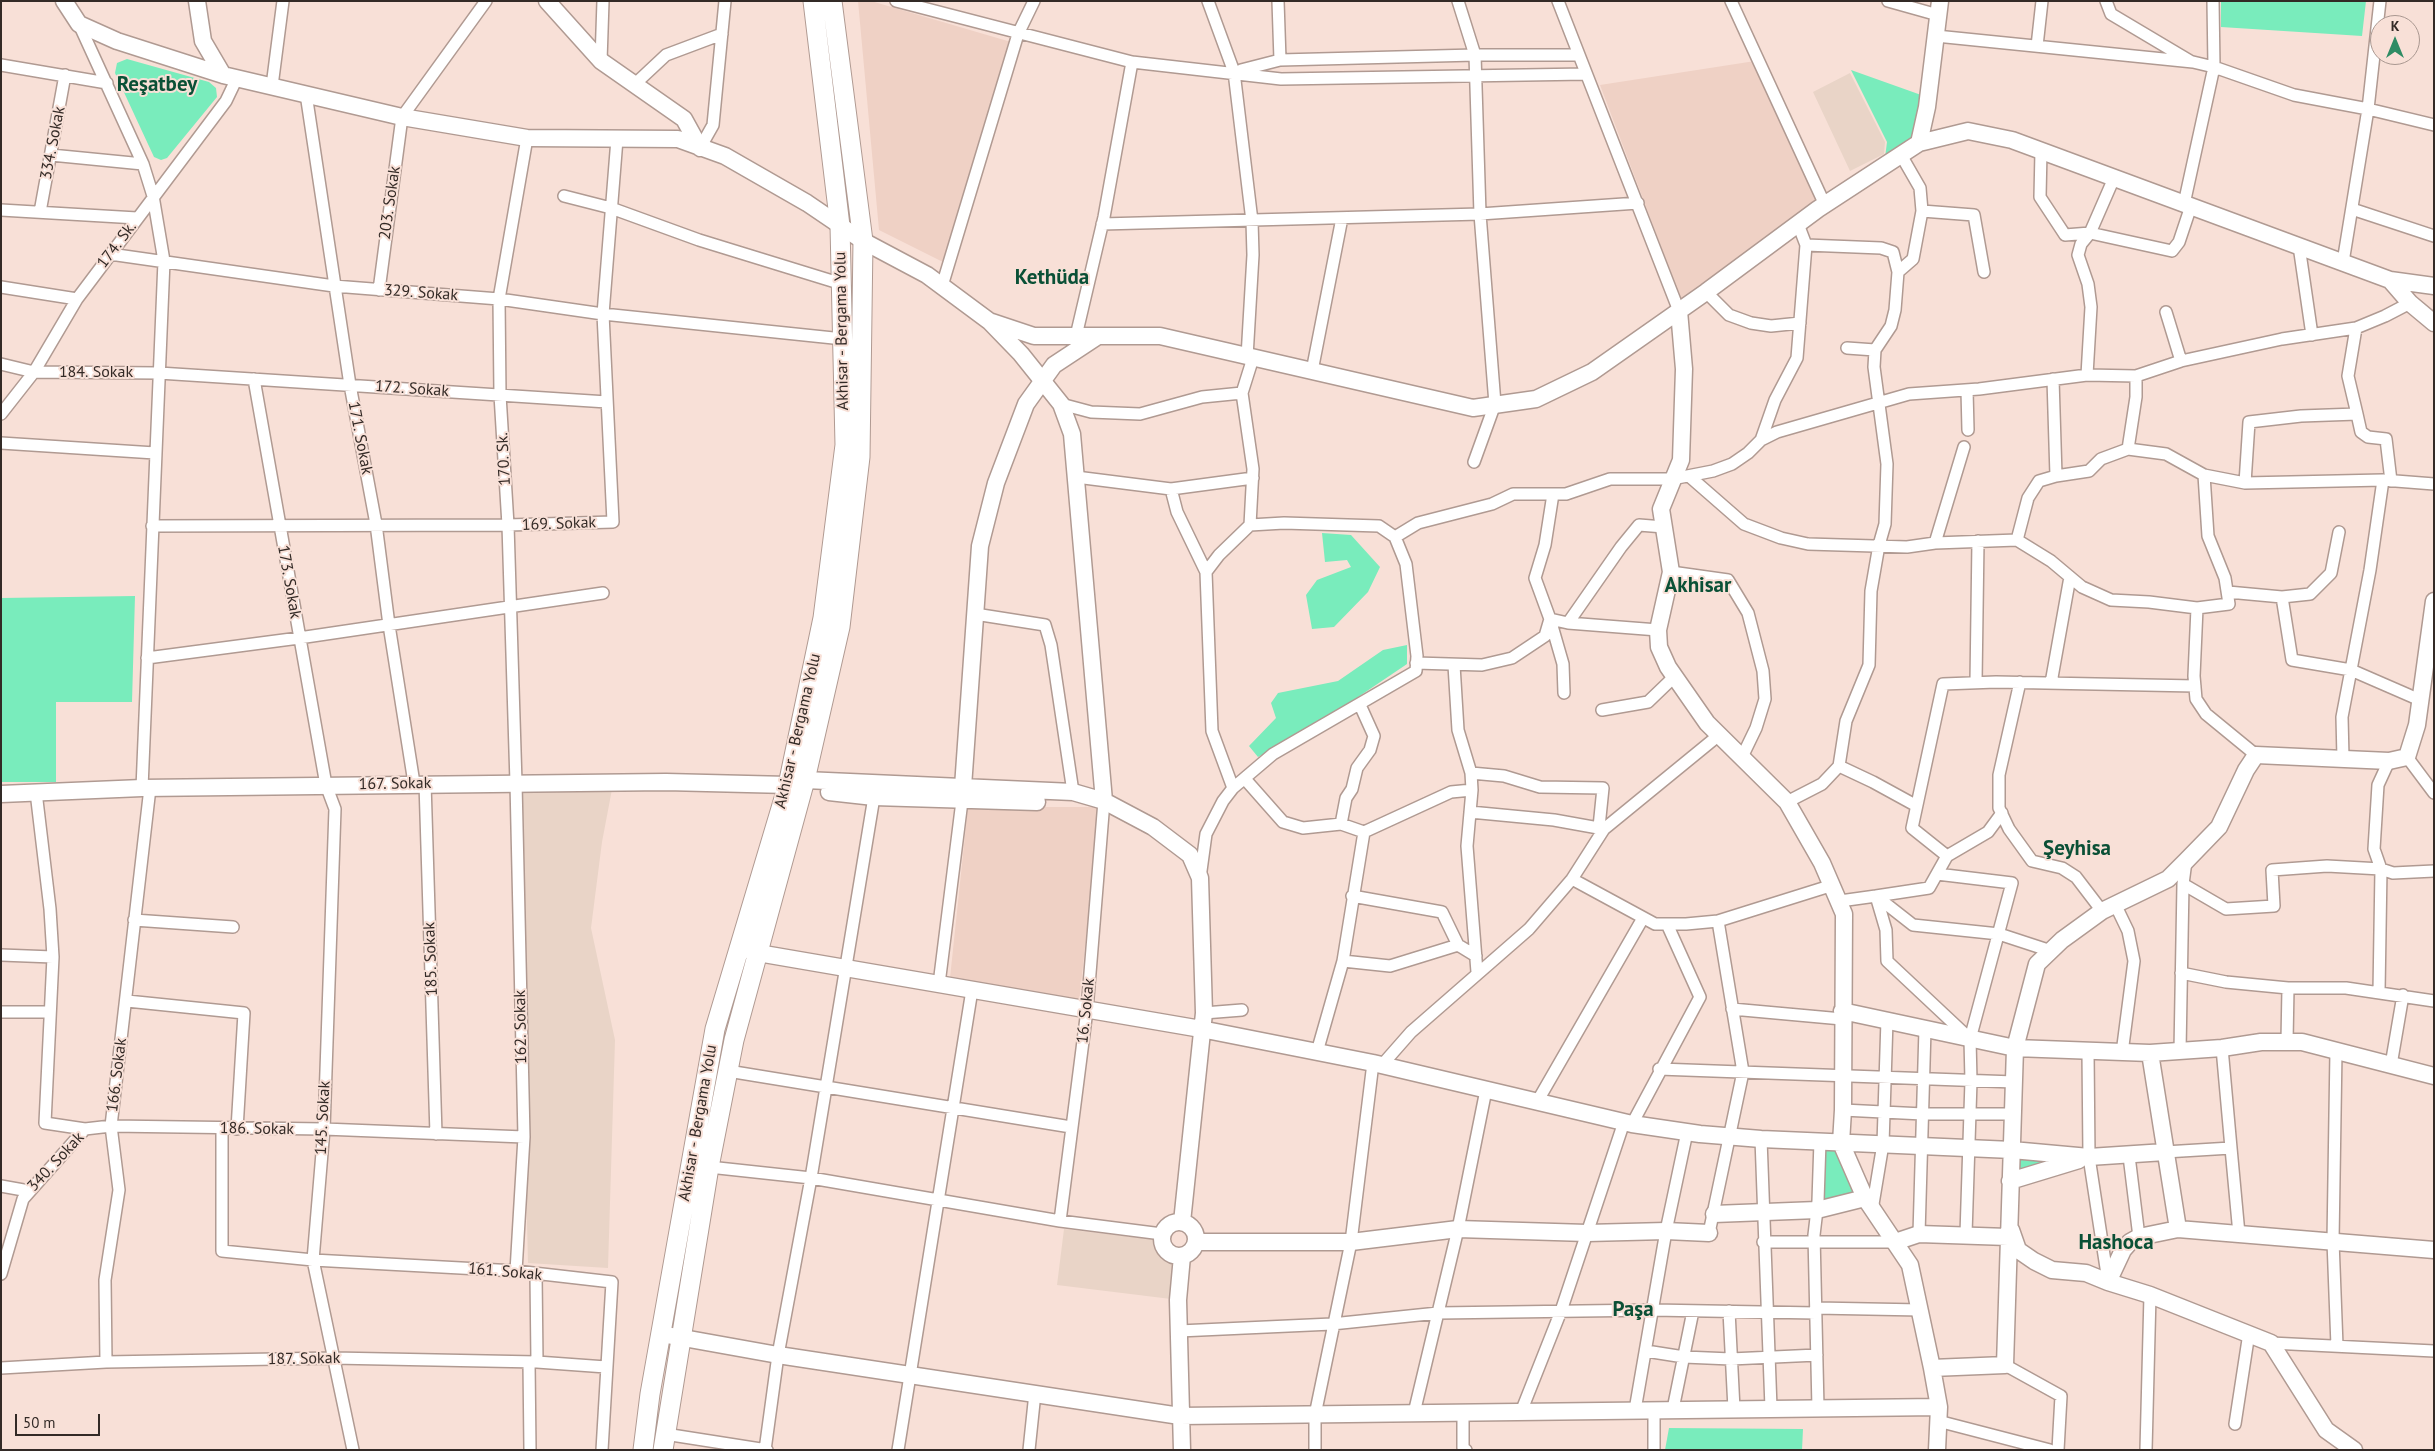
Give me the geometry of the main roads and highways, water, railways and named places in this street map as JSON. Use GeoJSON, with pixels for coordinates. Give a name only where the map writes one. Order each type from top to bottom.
{"type":"FeatureCollection","features":[{"type":"Feature","properties":{"kind":"main road","name":"Akhisar - Bergama Yolu"},"geometry":{"type":"LineString","coordinates":[[643,1450],[661,1334],[714,1030],[739,947],[799,785],[845,445],[840,226],[813,1]]}},
{"type":"Feature","properties":{"kind":"main road","name":"Akhisar - Bergama Yolu"},"geometry":{"type":"LineString","coordinates":[[664,1442],[709,1167],[734,1040],[758,953],[840,627],[860,457],[863,241],[832,1]]}},
{"type":"Feature","properties":{"kind":"district","name":"Reşatbey"},"geometry":{"type":"Point","coordinates":[157,85]}},
{"type":"Feature","properties":{"kind":"district","name":"Kethüda"},"geometry":{"type":"Point","coordinates":[1052,278]}},
{"type":"Feature","properties":{"kind":"district","name":"Akhisar"},"geometry":{"type":"Point","coordinates":[1698,586]}},
{"type":"Feature","properties":{"kind":"district","name":"Şeyhisa"},"geometry":{"type":"Point","coordinates":[2077,849]}},
{"type":"Feature","properties":{"kind":"district","name":"Hashoca"},"geometry":{"type":"Point","coordinates":[2116,1243]}},
{"type":"Feature","properties":{"kind":"district","name":"Paşa"},"geometry":{"type":"Point","coordinates":[1633,1310]}}]}
